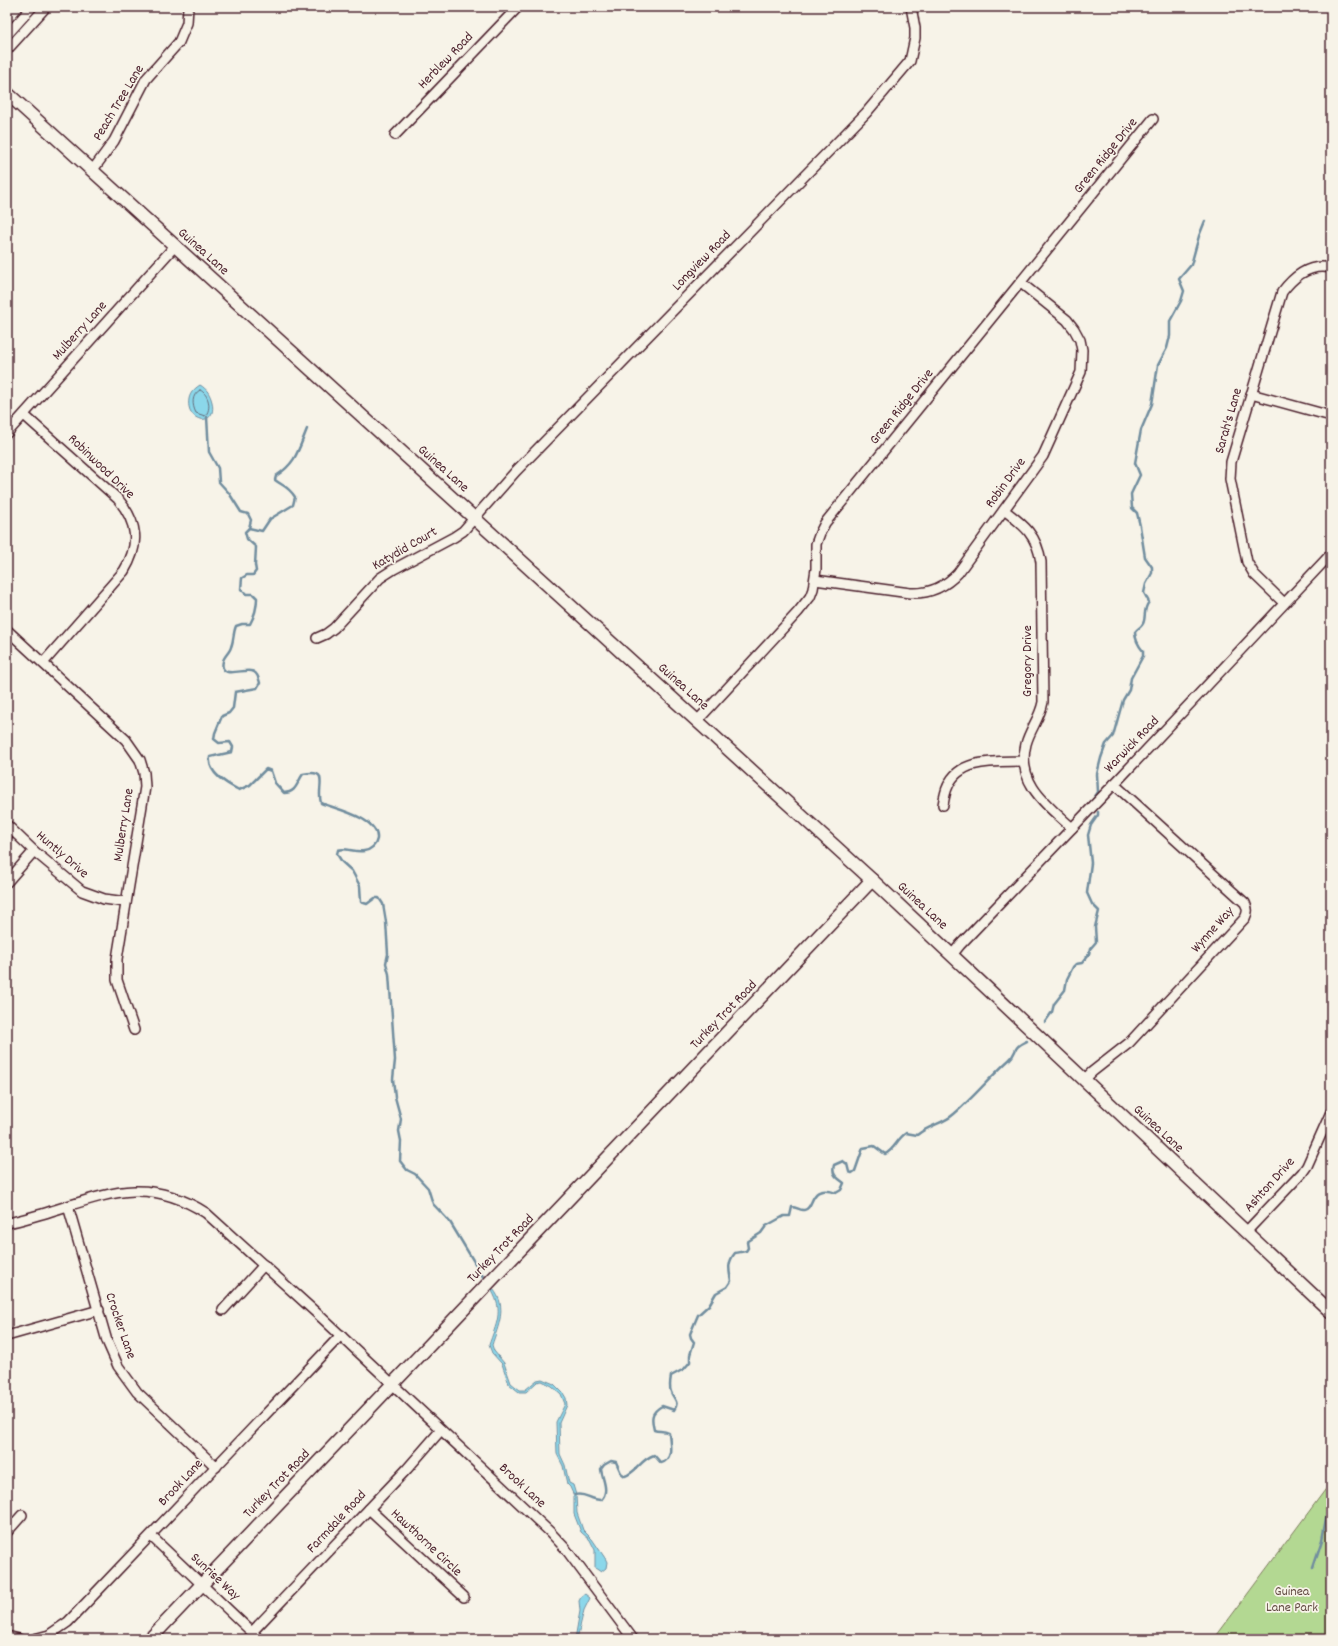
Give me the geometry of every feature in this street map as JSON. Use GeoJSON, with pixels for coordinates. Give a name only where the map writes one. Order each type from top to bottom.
{"type":"FeatureCollection","features":[{"type":"Feature","properties":{"kind":"street"},"geometry":{"type":"LineString","coordinates":[[7,50],[11,35],[32,7]]}},
{"type":"Feature","properties":{"kind":"street"},"geometry":{"type":"LineString","coordinates":[[11,35],[46,7]]}},
{"type":"Feature","properties":{"kind":"street","name":"Peach Tree Lane"},"geometry":{"type":"LineString","coordinates":[[92,171],[114,140],[146,79],[179,42],[187,23],[188,7]]}},
{"type":"Feature","properties":{"kind":"street","name":"Herblew Road"},"geometry":{"type":"LineString","coordinates":[[395,135],[518,7]]}},
{"type":"Feature","properties":{"kind":"street","name":"Longview Road"},"geometry":{"type":"LineString","coordinates":[[474,517],[507,480],[875,103],[910,61],[916,28],[911,7]]}},
{"type":"Feature","properties":{"kind":"street","name":"Guinea Lane"},"geometry":{"type":"LineString","coordinates":[[7,94],[174,247],[698,720],[872,880],[1331,1312]]}},
{"type":"Feature","properties":{"kind":"street","name":"Green Ridge Drive"},"geometry":{"type":"LineString","coordinates":[[698,720],[798,612],[810,597],[815,580],[816,544],[825,523],[1153,119]]}},
{"type":"Feature","properties":{"kind":"street","name":"Mulberry Lane"},"geometry":{"type":"LineString","coordinates":[[7,434],[174,247]]}},
{"type":"Feature","properties":{"kind":"street","name":"Sarah's Lane"},"geometry":{"type":"LineString","coordinates":[[1284,603],[1254,574],[1247,562],[1230,479],[1231,462],[1282,292],[1289,283],[1303,272],[1318,267],[1331,268]]}},
{"type":"Feature","properties":{"kind":"street","name":"Robin Drive"},"geometry":{"type":"LineString","coordinates":[[815,580],[910,594],[935,590],[950,581],[958,573],[1043,456],[1079,380],[1083,361],[1082,350],[1080,340],[1067,320],[1021,283]]}},
{"type":"Feature","properties":{"kind":"street"},"geometry":{"type":"LineString","coordinates":[[1251,394],[1331,416]]}},
{"type":"Feature","properties":{"kind":"street","name":"Robinwood Drive"},"geometry":{"type":"LineString","coordinates":[[24,414],[118,499],[129,514],[135,532],[133,554],[124,571],[43,663]]}},
{"type":"Feature","properties":{"kind":"street","name":"Gregory Drive"},"geometry":{"type":"LineString","coordinates":[[1004,510],[1024,526],[1030,533],[1036,542],[1041,562],[1043,702],[1038,719],[1026,745],[1024,761],[1029,784],[1035,793],[1072,828]]}},
{"type":"Feature","properties":{"kind":"street","name":"Katydid Court"},"geometry":{"type":"LineString","coordinates":[[317,638],[334,628],[380,578],[454,537],[463,531],[474,517]]}},
{"type":"Feature","properties":{"kind":"street","name":"Warwick Road"},"geometry":{"type":"LineString","coordinates":[[952,955],[960,945],[1040,864],[1072,828],[1331,554]]}},
{"type":"Feature","properties":{"kind":"street","name":"Mulberry Lane"},"geometry":{"type":"LineString","coordinates":[[7,630],[126,740],[140,760],[144,773],[144,797],[116,969],[120,990],[134,1030]]}},
{"type":"Feature","properties":{"kind":"street"},"geometry":{"type":"LineString","coordinates":[[943,805],[948,786],[957,773],[964,768],[986,762],[1024,761]]}},
{"type":"Feature","properties":{"kind":"street","name":"Wynne Way"},"geometry":{"type":"LineString","coordinates":[[1084,1080],[1129,1043],[1247,913],[1245,903],[1114,784]]}},
{"type":"Feature","properties":{"kind":"street","name":"Huntly Drive"},"geometry":{"type":"LineString","coordinates":[[7,825],[34,851],[82,891],[99,898],[126,902]]}},
{"type":"Feature","properties":{"kind":"street"},"geometry":{"type":"LineString","coordinates":[[7,882],[34,851]]}},
{"type":"Feature","properties":{"kind":"street","name":"Turkey Trot Road"},"geometry":{"type":"LineString","coordinates":[[150,1639],[872,880]]}},
{"type":"Feature","properties":{"kind":"street","name":"Ashton Drive"},"geometry":{"type":"LineString","coordinates":[[1246,1232],[1302,1173],[1331,1112]]}},
{"type":"Feature","properties":{"kind":"street","name":"Brook Lane"},"geometry":{"type":"LineString","coordinates":[[7,1223],[107,1194],[142,1190],[166,1194],[192,1204],[206,1213],[341,1336],[558,1540],[633,1639]]}},
{"type":"Feature","properties":{"kind":"street","name":"Crocker Lane"},"geometry":{"type":"LineString","coordinates":[[68,1206],[98,1310],[114,1358],[128,1382],[216,1467]]}},
{"type":"Feature","properties":{"kind":"street"},"geometry":{"type":"LineString","coordinates":[[223,1310],[264,1265]]}},
{"type":"Feature","properties":{"kind":"street"},"geometry":{"type":"LineString","coordinates":[[7,1336],[98,1310]]}},
{"type":"Feature","properties":{"kind":"street","name":"Brook Lane"},"geometry":{"type":"LineString","coordinates":[[34,1639],[49,1635],[68,1622],[341,1336]]}},
{"type":"Feature","properties":{"kind":"street","name":"Farmdale Road"},"geometry":{"type":"LineString","coordinates":[[252,1632],[441,1430]]}},
{"type":"Feature","properties":{"kind":"street","name":"Hawthorne Circle"},"geometry":{"type":"LineString","coordinates":[[368,1509],[464,1597]]}},
{"type":"Feature","properties":{"kind":"street"},"geometry":{"type":"LineString","coordinates":[[7,1532],[22,1516]]}},
{"type":"Feature","properties":{"kind":"street","name":"Sunrise Way"},"geometry":{"type":"LineString","coordinates":[[151,1536],[259,1639]]}},
{"type":"Feature","properties":{"kind":"street"},"geometry":{"type":"LineString","coordinates":[[7,1636],[19,1639]]}},
{"type":"Feature","properties":{"kind":"green space","name":"Guinea Lane Park"},"geometry":{"type":"Polygon","coordinates":[[[1331,1482],[1331,1639],[1214,1639],[1331,1482]]]}},
{"type":"Feature","properties":{"kind":"water"},"geometry":{"type":"Polygon","coordinates":[[[200,385],[208,392],[212,402],[213,410],[210,416],[206,419],[196,417],[189,407],[190,395],[200,385]]]}},
{"type":"Feature","properties":{"kind":"water"},"geometry":{"type":"Polygon","coordinates":[[[493,1289],[498,1296],[501,1310],[499,1324],[492,1345],[494,1351],[504,1363],[511,1383],[520,1390],[525,1390],[537,1380],[542,1379],[554,1384],[566,1398],[567,1405],[559,1423],[560,1454],[565,1465],[569,1483],[573,1485],[576,1495],[577,1513],[583,1530],[592,1539],[607,1562],[606,1568],[601,1572],[595,1568],[595,1550],[590,1540],[581,1532],[574,1514],[574,1496],[567,1484],[563,1466],[557,1454],[556,1422],[565,1404],[561,1394],[552,1386],[542,1381],[537,1382],[526,1392],[519,1392],[509,1384],[502,1364],[492,1353],[489,1345],[498,1318],[498,1305],[492,1291],[493,1289]]]}},
{"type":"Feature","properties":{"kind":"water"},"geometry":{"type":"Polygon","coordinates":[[[585,1594],[590,1598],[584,1610],[577,1639],[575,1639],[580,1611],[579,1601],[585,1594]]]}},
{"type":"Feature","properties":{"kind":"waterway"},"geometry":{"type":"LineString","coordinates":[[1091,803],[1098,792],[1097,774],[1101,758],[1106,744],[1113,736],[1123,700],[1129,690],[1131,678],[1143,656],[1143,651],[1137,642],[1135,632],[1143,623],[1146,608],[1149,602],[1144,593],[1146,584],[1152,573],[1152,567],[1145,557],[1137,513],[1132,508],[1131,494],[1140,475],[1135,463],[1141,430],[1152,404],[1158,365],[1167,348],[1170,336],[1170,321],[1181,301],[1184,291],[1179,279],[1191,265],[1205,221]]}},
{"type":"Feature","properties":{"kind":"waterway"},"geometry":{"type":"LineString","coordinates":[[207,417],[209,452],[218,468],[219,482],[229,493],[241,512],[248,514],[251,520],[249,528]]}},
{"type":"Feature","properties":{"kind":"waterway"},"geometry":{"type":"LineString","coordinates":[[307,429],[296,456],[288,466],[276,476],[275,480],[288,489],[295,497],[293,505],[270,519],[262,531],[249,528],[245,532],[247,539],[256,547],[256,571],[253,575],[247,575],[242,578],[241,589],[246,594],[253,594],[257,598],[256,608],[250,624],[236,626],[232,644],[223,661],[223,667],[225,671],[229,672],[254,672],[260,683],[257,688],[235,692],[233,708],[229,713],[222,716],[214,739],[219,743],[230,742],[233,747],[232,752],[210,757],[210,763],[215,773],[219,777],[229,785],[239,790],[250,785],[266,769],[271,771],[275,783],[284,793],[294,789],[303,774],[317,774],[320,776],[321,780],[321,803],[355,815],[371,825],[376,832],[376,843],[369,850],[357,851],[341,849],[338,850],[337,854],[342,862],[352,871],[360,886],[361,902],[367,904],[375,898],[379,898],[383,904],[386,922],[388,954],[386,963],[389,974],[395,1060],[393,1079],[395,1097],[401,1119],[399,1131],[401,1141],[400,1161],[407,1170],[415,1174],[428,1188],[433,1204],[450,1222],[485,1280]]}},
{"type":"Feature","properties":{"kind":"waterway"},"geometry":{"type":"LineString","coordinates":[[1045,1022],[1052,1012],[1054,1004],[1065,990],[1067,979],[1073,967],[1076,964],[1082,963],[1096,942],[1095,927],[1099,911],[1092,904],[1087,893],[1091,863],[1088,835],[1091,825],[1098,815],[1098,812]]}},
{"type":"Feature","properties":{"kind":"waterway"},"geometry":{"type":"LineString","coordinates":[[575,1495],[585,1495],[601,1500],[605,1493],[605,1485],[601,1469],[604,1465],[611,1461],[616,1462],[621,1473],[625,1476],[633,1472],[646,1459],[654,1455],[661,1463],[670,1455],[669,1433],[654,1430],[652,1422],[653,1416],[658,1408],[662,1406],[674,1410],[676,1407],[676,1401],[670,1388],[671,1376],[684,1369],[690,1362],[690,1355],[694,1342],[690,1334],[698,1315],[709,1305],[716,1293],[727,1287],[731,1281],[729,1270],[732,1257],[735,1253],[746,1251],[748,1248],[747,1242],[761,1233],[766,1226],[784,1216],[790,1216],[792,1207],[801,1210],[807,1209],[816,1194],[821,1191],[836,1193],[841,1190],[844,1183],[834,1174],[834,1165],[843,1161],[847,1164],[849,1172],[852,1173],[855,1171],[863,1148],[874,1146],[885,1154],[891,1150],[906,1133],[917,1135],[950,1117],[1012,1057],[1022,1043],[1027,1041]]}},
{"type":"Feature","properties":{"kind":"waterway"},"geometry":{"type":"LineString","coordinates":[[1313,1567],[1322,1540],[1328,1508],[1331,1502]]}}]}
